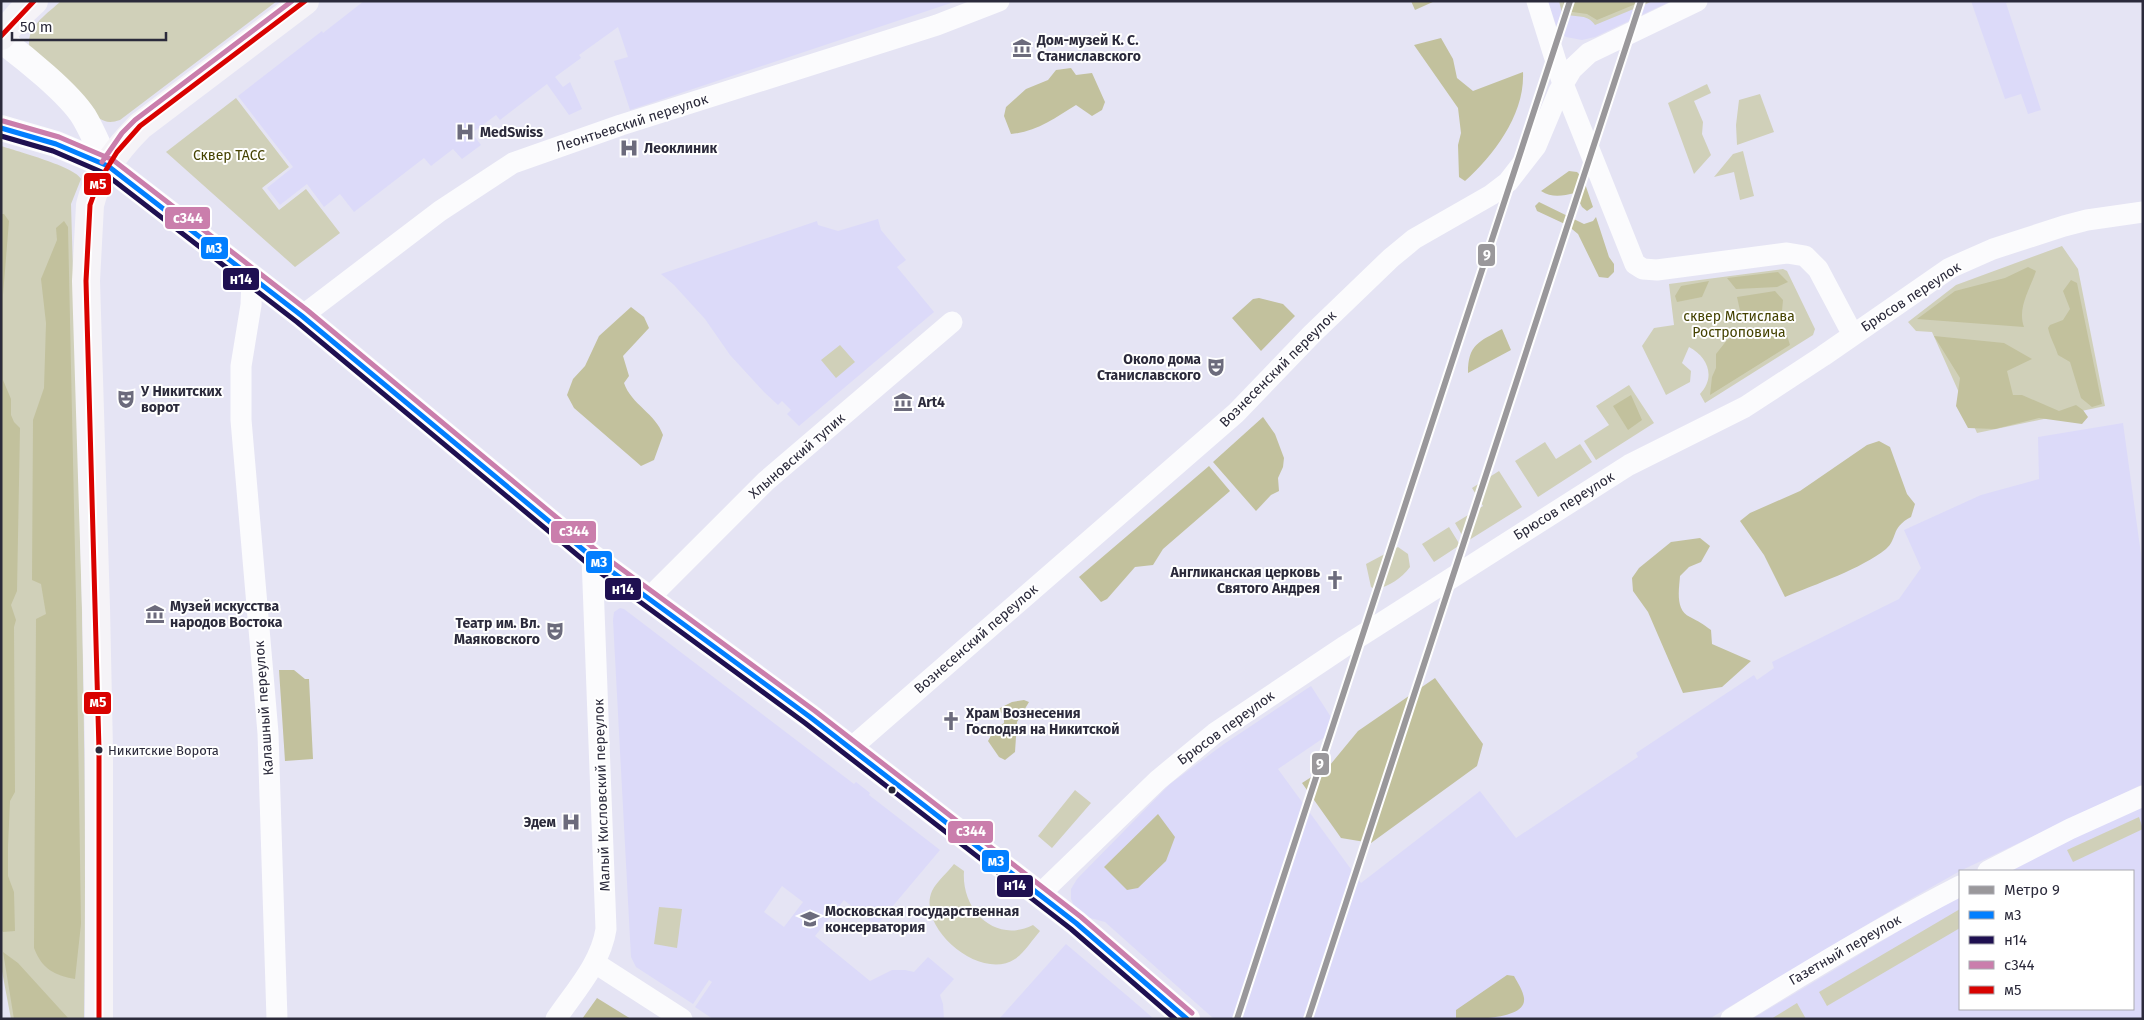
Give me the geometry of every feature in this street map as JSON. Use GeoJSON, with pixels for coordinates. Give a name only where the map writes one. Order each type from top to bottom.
{"type":"FeatureCollection","features":[{"type":"Feature","properties":{"kind":"main road"},"geometry":{"type":"LineString","coordinates":[[1,36],[34,1]]}},
{"type":"Feature","properties":{"kind":"main road"},"geometry":{"type":"LineString","coordinates":[[99,1019],[99,750],[86,280],[90,205],[93,193],[108,166],[128,138],[140,126],[305,1]]}},
{"type":"Feature","properties":{"kind":"street","name":"Леонтьевский переулок"},"geometry":{"type":"LineString","coordinates":[[302,316],[440,212],[514,163],[621,125],[928,28],[999,1]]}},
{"type":"Feature","properties":{"kind":"street"},"geometry":{"type":"LineString","coordinates":[[1537,1],[1563,84],[1632,259],[1638,267],[1657,270],[1787,253],[1805,256],[1818,269],[1853,335]]}},
{"type":"Feature","properties":{"kind":"street","name":"Вознесенский переулок"},"geometry":{"type":"LineString","coordinates":[[851,748],[1236,413],[1312,334],[1391,258],[1414,240],[1490,195],[1508,182],[1536,146],[1563,84],[1572,69],[1589,53],[1697,1]]}},
{"type":"Feature","properties":{"kind":"street"},"geometry":{"type":"LineString","coordinates":[[1,40],[22,55],[74,104],[83,116],[108,166]]}},
{"type":"Feature","properties":{"kind":"street"},"geometry":{"type":"LineString","coordinates":[[1,128],[56,144],[108,166],[302,316],[592,557],[851,748],[1040,894],[1187,1019]]}},
{"type":"Feature","properties":{"kind":"street","name":"Брюсов переулок"},"geometry":{"type":"LineString","coordinates":[[1040,894],[1158,780],[1215,733],[1345,646],[1621,470],[1745,407],[1950,268],[1993,249],[2064,226],[2143,212]]}},
{"type":"Feature","properties":{"kind":"street","name":"Калашный переулок"},"geometry":{"type":"LineString","coordinates":[[252,278],[251,305],[241,366],[241,420],[268,733],[277,1019]]}},
{"type":"Feature","properties":{"kind":"street","name":"Хлыновский тупик"},"geometry":{"type":"LineString","coordinates":[[648,598],[766,481],[952,322]]}},
{"type":"Feature","properties":{"kind":"street","name":"Малый Кисловский переулок"},"geometry":{"type":"LineString","coordinates":[[556,1019],[595,963],[604,944],[606,912],[592,557]]}},
{"type":"Feature","properties":{"kind":"street"},"geometry":{"type":"LineString","coordinates":[[1990,870],[2070,829],[2143,796]]}},
{"type":"Feature","properties":{"kind":"street","name":"Газетный переулок"},"geometry":{"type":"LineString","coordinates":[[1731,1019],[1904,916],[1959,887]]}},
{"type":"Feature","properties":{"kind":"street"},"geometry":{"type":"LineString","coordinates":[[595,963],[682,1019]]}},
{"type":"Feature","properties":{"kind":"shaded area"},"geometry":{"type":"Polygon","coordinates":[[[364,1],[957,1],[630,110],[614,61],[628,57],[618,27],[579,55],[581,58],[555,77],[563,87],[570,82],[582,109],[569,115],[547,84],[500,120],[496,115],[472,133],[481,145],[462,159],[453,149],[431,166],[424,158],[354,212],[340,194],[324,207],[307,184],[280,205],[267,188],[293,167],[238,96],[364,1]]]}},
{"type":"Feature","properties":{"kind":"shaded area"},"geometry":{"type":"Polygon","coordinates":[[[1548,1],[1671,1],[1595,37],[1582,40],[1566,37],[1558,31],[1548,1]]]}},
{"type":"Feature","properties":{"kind":"shaded area"},"geometry":{"type":"Polygon","coordinates":[[[1971,1],[2014,1],[2006,3],[2041,110],[2028,114],[2021,94],[2005,99],[1971,1]]]}},
{"type":"Feature","properties":{"kind":"shaded area"},"geometry":{"type":"Polygon","coordinates":[[[878,219],[881,230],[906,260],[897,267],[934,312],[799,426],[787,414],[791,410],[782,401],[778,405],[764,392],[730,355],[705,319],[674,285],[661,274],[817,221],[818,225],[838,231],[878,219]]]}},
{"type":"Feature","properties":{"kind":"shaded area"},"geometry":{"type":"Polygon","coordinates":[[[2123,423],[2143,569],[2143,784],[1959,870],[1709,1019],[1214,1019],[1105,922],[1090,918],[1074,906],[1071,899],[1071,889],[1077,879],[1170,784],[1224,744],[1311,686],[1338,728],[1278,769],[1361,883],[1480,791],[1516,838],[1638,757],[1636,753],[1754,675],[1757,680],[1774,668],[1772,662],[1899,599],[1921,568],[1904,530],[1981,495],[2039,479],[2038,437],[2123,423]]]}},
{"type":"Feature","properties":{"kind":"shaded area"},"geometry":{"type":"Polygon","coordinates":[[[620,608],[624,609],[854,784],[856,782],[870,793],[869,795],[940,850],[876,926],[844,900],[815,936],[870,981],[892,970],[914,972],[928,957],[954,979],[940,995],[944,1019],[713,1019],[695,1007],[712,982],[709,980],[693,1004],[636,967],[631,957],[614,612],[620,608]],[[782,886],[764,912],[784,927],[803,902],[782,886]]]}},
{"type":"Feature","properties":{"kind":"shaded area"},"geometry":{"type":"Polygon","coordinates":[[[2143,807],[2143,1019],[1752,1019],[1917,920],[1959,898],[1959,1010],[2134,1010],[2134,870],[2010,870],[2064,841],[2143,807]]]}},
{"type":"Feature","properties":{"kind":"shaded area","name":"Московская государственная консерватория"},"geometry":{"type":"Polygon","coordinates":[[[1066,944],[1131,999],[1154,1019],[999,1019],[1066,944]]]}},
{"type":"Feature","properties":{"kind":"green space"},"geometry":{"type":"Polygon","coordinates":[[[61,1],[277,1],[120,120],[111,122],[97,117],[30,50],[30,35],[33,29],[61,1]]]}},
{"type":"Feature","properties":{"kind":"green space"},"geometry":{"type":"Polygon","coordinates":[[[1411,1],[1435,1],[1415,10],[1411,1]]]}},
{"type":"Feature","properties":{"kind":"green space"},"geometry":{"type":"Polygon","coordinates":[[[1559,1],[1653,1],[1595,25],[1588,18],[1562,13],[1559,1]]]}},
{"type":"Feature","properties":{"kind":"green space"},"geometry":{"type":"Polygon","coordinates":[[[1563,1],[1643,1],[1597,20],[1587,14],[1565,11],[1563,1]]]}},
{"type":"Feature","properties":{"kind":"green space"},"geometry":{"type":"Polygon","coordinates":[[[1441,38],[1453,59],[1457,78],[1473,91],[1523,72],[1519,103],[1506,132],[1487,159],[1465,181],[1459,177],[1458,145],[1461,133],[1458,108],[1414,45],[1441,38]]]}},
{"type":"Feature","properties":{"kind":"green space"},"geometry":{"type":"Polygon","coordinates":[[[1071,68],[1076,75],[1092,73],[1105,102],[1102,110],[1092,116],[1076,105],[1037,127],[1011,134],[1004,116],[1006,107],[1026,89],[1048,80],[1056,70],[1071,68]]]}},
{"type":"Feature","properties":{"kind":"green space"},"geometry":{"type":"Polygon","coordinates":[[[1707,84],[1711,93],[1694,101],[1703,122],[1702,134],[1711,155],[1694,174],[1668,103],[1707,84]]]}},
{"type":"Feature","properties":{"kind":"green space"},"geometry":{"type":"Polygon","coordinates":[[[1760,94],[1774,132],[1737,145],[1736,125],[1739,100],[1760,94]]]}},
{"type":"Feature","properties":{"kind":"green space","name":"Сквер ТАСС"},"geometry":{"type":"Polygon","coordinates":[[[236,98],[289,167],[262,188],[279,210],[306,189],[340,233],[295,267],[166,152],[236,98]]]}},
{"type":"Feature","properties":{"kind":"green space"},"geometry":{"type":"Polygon","coordinates":[[[1,146],[32,155],[68,169],[77,174],[81,179],[71,204],[84,713],[84,1019],[11,1019],[1,966],[1,146]]]}},
{"type":"Feature","properties":{"kind":"green space"},"geometry":{"type":"Polygon","coordinates":[[[1743,151],[1754,196],[1740,200],[1734,172],[1714,177],[1733,154],[1743,151]]]}},
{"type":"Feature","properties":{"kind":"green space"},"geometry":{"type":"Polygon","coordinates":[[[1569,171],[1577,172],[1583,178],[1593,207],[1587,211],[1582,207],[1575,193],[1557,196],[1541,191],[1569,171]]]}},
{"type":"Feature","properties":{"kind":"green space"},"geometry":{"type":"Polygon","coordinates":[[[1539,202],[1584,224],[1593,221],[1596,217],[1609,257],[1614,264],[1614,272],[1608,278],[1599,277],[1578,234],[1567,225],[1537,211],[1535,206],[1539,202]]]}},
{"type":"Feature","properties":{"kind":"green space"},"geometry":{"type":"Polygon","coordinates":[[[1,214],[4,214],[9,221],[3,295],[3,380],[11,399],[11,415],[14,422],[20,428],[17,591],[11,605],[16,620],[14,627],[15,792],[10,801],[8,847],[8,876],[14,892],[15,931],[3,932],[1,929],[1,214]]]}},
{"type":"Feature","properties":{"kind":"green space"},"geometry":{"type":"Polygon","coordinates":[[[64,221],[68,227],[81,924],[75,979],[50,970],[41,961],[34,948],[36,619],[46,614],[41,584],[32,580],[33,420],[44,388],[46,323],[41,279],[57,240],[56,228],[64,221]]]}},
{"type":"Feature","properties":{"kind":"green space"},"geometry":{"type":"Polygon","coordinates":[[[2062,246],[2078,269],[2105,406],[1977,433],[1932,332],[1916,331],[1908,322],[1956,285],[2062,246]]]}},
{"type":"Feature","properties":{"kind":"green space"},"geometry":{"type":"Polygon","coordinates":[[[2028,267],[2036,271],[2023,306],[2022,320],[2024,327],[1917,319],[1955,291],[2005,278],[2028,267]]]}},
{"type":"Feature","properties":{"kind":"green space","name":"сквер Мстислава Ростроповича"},"geometry":{"type":"Polygon","coordinates":[[[1783,269],[1787,271],[1815,329],[1813,335],[1705,403],[1700,394],[1708,381],[1708,368],[1701,356],[1689,347],[1682,363],[1691,371],[1690,382],[1666,395],[1642,346],[1654,328],[1674,325],[1669,284],[1783,269]]]}},
{"type":"Feature","properties":{"kind":"green space"},"geometry":{"type":"Polygon","coordinates":[[[1778,272],[1788,282],[1777,287],[1736,289],[1727,278],[1778,272]]]}},
{"type":"Feature","properties":{"kind":"green space"},"geometry":{"type":"Polygon","coordinates":[[[2071,280],[2077,283],[2102,404],[2092,407],[2081,398],[2070,362],[2058,355],[2048,328],[2050,325],[2063,320],[2070,309],[2063,291],[2071,280]]]}},
{"type":"Feature","properties":{"kind":"green space"},"geometry":{"type":"Polygon","coordinates":[[[1709,281],[1702,297],[1677,302],[1675,296],[1681,286],[1709,281]]]}},
{"type":"Feature","properties":{"kind":"green space"},"geometry":{"type":"Polygon","coordinates":[[[1775,291],[1783,300],[1782,311],[1741,315],[1737,297],[1775,291]]]}},
{"type":"Feature","properties":{"kind":"green space"},"geometry":{"type":"Polygon","coordinates":[[[1259,298],[1283,304],[1295,316],[1261,351],[1232,318],[1253,299],[1259,298]]]}},
{"type":"Feature","properties":{"kind":"green space"},"geometry":{"type":"Polygon","coordinates":[[[631,307],[644,317],[649,328],[623,356],[629,376],[624,383],[632,397],[655,421],[663,435],[654,460],[641,466],[574,408],[567,395],[573,379],[585,366],[599,336],[631,307]]]}},
{"type":"Feature","properties":{"kind":"green space"},"geometry":{"type":"Polygon","coordinates":[[[1502,329],[1511,350],[1468,373],[1470,356],[1476,345],[1502,329]]]}},
{"type":"Feature","properties":{"kind":"green space"},"geometry":{"type":"Polygon","coordinates":[[[1785,329],[1790,345],[1710,395],[1712,377],[1716,368],[1716,354],[1727,340],[1732,337],[1756,332],[1785,329]]]}},
{"type":"Feature","properties":{"kind":"green space"},"geometry":{"type":"Polygon","coordinates":[[[1934,336],[2004,343],[2032,359],[2007,371],[2013,395],[2022,395],[2059,411],[2076,405],[2088,417],[2082,424],[2039,418],[1995,429],[1968,428],[1956,406],[1960,378],[1934,336]]]}},
{"type":"Feature","properties":{"kind":"green space"},"geometry":{"type":"Polygon","coordinates":[[[840,345],[855,362],[836,378],[821,360],[840,345]]]}},
{"type":"Feature","properties":{"kind":"green space"},"geometry":{"type":"Polygon","coordinates":[[[1629,385],[1654,423],[1596,460],[1584,441],[1609,425],[1596,406],[1629,385]]]}},
{"type":"Feature","properties":{"kind":"green space"},"geometry":{"type":"Polygon","coordinates":[[[1631,395],[1642,420],[1628,430],[1613,406],[1631,395]]]}},
{"type":"Feature","properties":{"kind":"green space"},"geometry":{"type":"Polygon","coordinates":[[[1263,417],[1275,434],[1284,458],[1283,467],[1278,478],[1279,491],[1271,495],[1256,511],[1213,462],[1263,417]]]}},
{"type":"Feature","properties":{"kind":"green space"},"geometry":{"type":"Polygon","coordinates":[[[1879,441],[1890,447],[1907,494],[1915,504],[1911,517],[1904,521],[1897,529],[1890,545],[1876,556],[1838,576],[1785,597],[1764,555],[1740,521],[1750,513],[1800,491],[1867,445],[1879,441]]]}},
{"type":"Feature","properties":{"kind":"green space"},"geometry":{"type":"Polygon","coordinates":[[[1545,442],[1556,459],[1580,444],[1592,462],[1538,497],[1515,461],[1545,442]]]}},
{"type":"Feature","properties":{"kind":"green space"},"geometry":{"type":"Polygon","coordinates":[[[1209,466],[1230,491],[1163,549],[1153,565],[1135,567],[1107,599],[1101,602],[1079,577],[1209,466]]]}},
{"type":"Feature","properties":{"kind":"green space"},"geometry":{"type":"Polygon","coordinates":[[[1499,471],[1522,507],[1466,542],[1455,523],[1483,506],[1472,488],[1499,471]]]}},
{"type":"Feature","properties":{"kind":"green space"},"geometry":{"type":"Polygon","coordinates":[[[1449,527],[1460,545],[1434,562],[1422,544],[1449,527]]]}},
{"type":"Feature","properties":{"kind":"green space"},"geometry":{"type":"Polygon","coordinates":[[[1700,538],[1710,546],[1701,562],[1689,567],[1680,576],[1679,599],[1682,610],[1685,614],[1711,630],[1712,644],[1751,661],[1722,687],[1683,693],[1648,612],[1633,591],[1632,578],[1639,568],[1671,542],[1700,538]]]}},
{"type":"Feature","properties":{"kind":"green space"},"geometry":{"type":"Polygon","coordinates":[[[1398,547],[1408,554],[1410,567],[1395,581],[1376,590],[1371,587],[1366,564],[1398,547]]]}},
{"type":"Feature","properties":{"kind":"green space"},"geometry":{"type":"Polygon","coordinates":[[[279,670],[294,670],[305,679],[309,679],[313,759],[285,761],[279,670]]]}},
{"type":"Feature","properties":{"kind":"green space"},"geometry":{"type":"Polygon","coordinates":[[[1435,678],[1483,744],[1477,766],[1371,843],[1341,838],[1302,783],[1330,765],[1358,731],[1435,678]]]}},
{"type":"Feature","properties":{"kind":"green space"},"geometry":{"type":"Polygon","coordinates":[[[1024,700],[1029,702],[1017,722],[1015,752],[1005,760],[999,757],[988,741],[994,730],[1004,723],[1004,716],[998,709],[1012,702],[1024,700]]]}},
{"type":"Feature","properties":{"kind":"green space"},"geometry":{"type":"Polygon","coordinates":[[[1075,790],[1091,803],[1052,848],[1038,836],[1075,790]]]}},
{"type":"Feature","properties":{"kind":"green space"},"geometry":{"type":"Polygon","coordinates":[[[1158,814],[1175,837],[1166,861],[1138,888],[1127,890],[1104,867],[1158,814]]]}},
{"type":"Feature","properties":{"kind":"green space"},"geometry":{"type":"Polygon","coordinates":[[[2139,817],[2143,829],[2073,862],[2067,850],[2139,817]]]}},
{"type":"Feature","properties":{"kind":"green space"},"geometry":{"type":"Polygon","coordinates":[[[954,864],[964,871],[968,899],[974,910],[983,920],[994,927],[1006,930],[1019,930],[1033,925],[1040,931],[1015,959],[1001,964],[985,963],[969,957],[954,947],[933,920],[930,905],[932,891],[954,864]]]}},
{"type":"Feature","properties":{"kind":"green space"},"geometry":{"type":"Polygon","coordinates":[[[659,907],[682,909],[677,948],[654,944],[659,907]]]}},
{"type":"Feature","properties":{"kind":"green space"},"geometry":{"type":"Polygon","coordinates":[[[1959,910],[1959,929],[1827,1006],[1819,992],[1959,910]]]}},
{"type":"Feature","properties":{"kind":"green space"},"geometry":{"type":"Polygon","coordinates":[[[3,952],[18,963],[69,1019],[14,1019],[3,952]]]}},
{"type":"Feature","properties":{"kind":"green space"},"geometry":{"type":"Polygon","coordinates":[[[1507,975],[1514,976],[1524,998],[1523,1005],[1517,1011],[1497,1017],[1456,1019],[1456,1010],[1507,975]]]}},
{"type":"Feature","properties":{"kind":"green space"},"geometry":{"type":"Polygon","coordinates":[[[597,998],[631,1019],[582,1019],[597,998]]]}},
{"type":"Feature","properties":{"kind":"green space"},"geometry":{"type":"Polygon","coordinates":[[[1797,1003],[1806,1019],[1771,1019],[1797,1003]]]}},
{"type":"Feature","properties":{"kind":"metro line","name":"9"},"geometry":{"type":"LineString","coordinates":[[1237,1019],[1570,1]]}},
{"type":"Feature","properties":{"kind":"metro line","name":"9"},"geometry":{"type":"LineString","coordinates":[[1308,1019],[1641,1]]}},
{"type":"Feature","properties":{"kind":"transit line","name":"м5"},"geometry":{"type":"LineString","coordinates":[[1,36],[34,1]]}},
{"type":"Feature","properties":{"kind":"transit line","name":"с344"},"geometry":{"type":"LineString","coordinates":[[102,162],[122,133],[135,120],[292,1]]}},
{"type":"Feature","properties":{"kind":"transit line","name":"м5"},"geometry":{"type":"LineString","coordinates":[[99,1019],[99,750],[86,281],[90,205],[98,183],[117,152],[140,126],[305,1]]}},
{"type":"Feature","properties":{"kind":"transit line","name":"с344"},"geometry":{"type":"LineString","coordinates":[[3,121],[59,137],[113,160],[307,310],[597,551],[815,711],[1081,917],[1192,1013]]}},
{"type":"Feature","properties":{"kind":"transit line","name":"м3"},"geometry":{"type":"LineString","coordinates":[[1,128],[56,144],[108,166],[302,316],[592,557],[810,717],[1076,923],[1187,1019]]}},
{"type":"Feature","properties":{"kind":"transit line","name":"н14"},"geometry":{"type":"LineString","coordinates":[[1,136],[53,151],[104,173],[297,322],[587,563],[805,723],[1071,929],[1175,1019]]}},
{"type":"Feature","properties":{"kind":"place","name":"Дом-музей К. С. Станиславского"},"geometry":{"type":"Point","coordinates":[1022,48]}},
{"type":"Feature","properties":{"kind":"place","name":"MedSwiss"},"geometry":{"type":"Point","coordinates":[465,132]}},
{"type":"Feature","properties":{"kind":"place","name":"Леоклиник"},"geometry":{"type":"Point","coordinates":[629,148]}},
{"type":"Feature","properties":{"kind":"place","name":"Около дома Станиславского"},"geometry":{"type":"Point","coordinates":[1216,367]}},
{"type":"Feature","properties":{"kind":"place","name":"У Никитских ворот"},"geometry":{"type":"Point","coordinates":[126,399]}},
{"type":"Feature","properties":{"kind":"place","name":"Art4"},"geometry":{"type":"Point","coordinates":[903,402]}},
{"type":"Feature","properties":{"kind":"place","name":"Англиканская церковь Святого Андрея"},"geometry":{"type":"Point","coordinates":[1335,580]}},
{"type":"Feature","properties":{"kind":"place","name":"Музей искусства народов Востока"},"geometry":{"type":"Point","coordinates":[155,614]}},
{"type":"Feature","properties":{"kind":"place","name":"Театр им. Вл. Маяковского"},"geometry":{"type":"Point","coordinates":[555,631]}},
{"type":"Feature","properties":{"kind":"place","name":"Храм Вознесения Господня на Никитской"},"geometry":{"type":"Point","coordinates":[951,721]}},
{"type":"Feature","properties":{"kind":"place","name":"Никитские Ворота"},"geometry":{"type":"Point","coordinates":[99,750]}},
{"type":"Feature","properties":{"kind":"place","name":"Эдем"},"geometry":{"type":"Point","coordinates":[571,822]}},
{"type":"Feature","properties":{"kind":"place","name":"Московская государственная консерватория"},"geometry":{"type":"Point","coordinates":[810,919]}}]}
